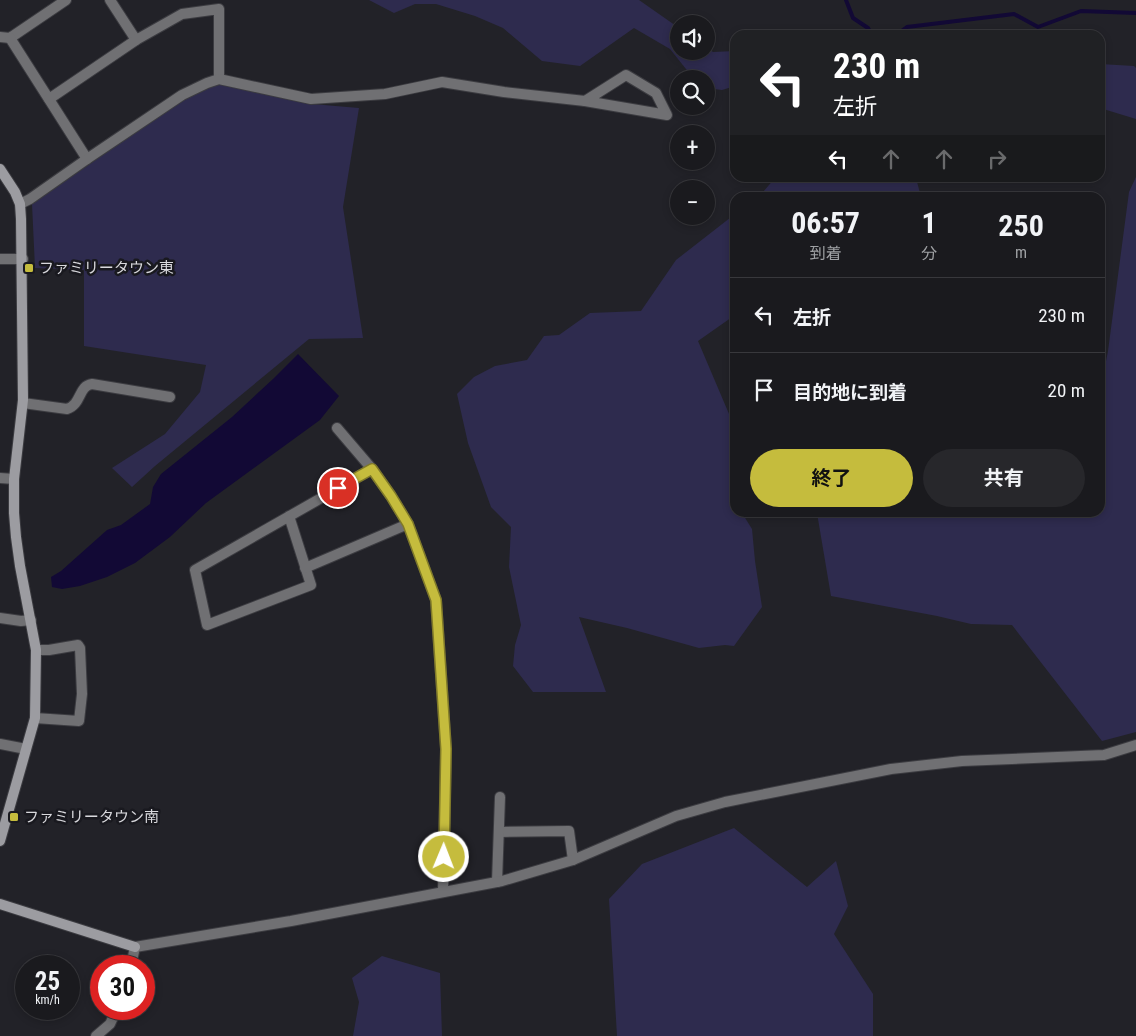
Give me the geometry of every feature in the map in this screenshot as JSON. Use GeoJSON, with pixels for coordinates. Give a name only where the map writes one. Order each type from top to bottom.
{"type":"FeatureCollection","features":[{"type":"Feature","properties":{"kind":"street"},"geometry":{"type":"LineString","coordinates":[[66,0],[5,37],[49,99],[87,159]]}},
{"type":"Feature","properties":{"kind":"street"},"geometry":{"type":"LineString","coordinates":[[110,0],[136,40]]}},
{"type":"Feature","properties":{"kind":"street"},"geometry":{"type":"LineString","coordinates":[[49,99],[136,40],[182,14],[219,9],[219,79]]}},
{"type":"Feature","properties":{"kind":"street"},"geometry":{"type":"LineString","coordinates":[[20,204],[182,95],[219,79],[311,99],[385,94],[442,82],[667,115],[656,93],[626,75],[585,102]]}},
{"type":"Feature","properties":{"kind":"street"},"geometry":{"type":"LineString","coordinates":[[0,169],[15,192],[20,204],[23,259],[23,402],[14,479],[14,512],[16,537],[36,650],[35,718],[3,822],[0,841]]}},
{"type":"Feature","properties":{"kind":"street"},"geometry":{"type":"LineString","coordinates":[[0,259],[23,259]]}},
{"type":"Feature","properties":{"kind":"street"},"geometry":{"type":"LineString","coordinates":[[23,402],[67,409],[73,407],[84,388],[92,384],[170,397]]}},
{"type":"Feature","properties":{"kind":"street"},"geometry":{"type":"LineString","coordinates":[[337,428],[372,469],[408,524],[436,600],[446,749],[443,892]]}},
{"type":"Feature","properties":{"kind":"street"},"geometry":{"type":"LineString","coordinates":[[289,516],[311,585],[207,625],[195,570],[289,516],[372,469]]}},
{"type":"Feature","properties":{"kind":"street"},"geometry":{"type":"LineString","coordinates":[[0,478],[14,479]]}},
{"type":"Feature","properties":{"kind":"street"},"geometry":{"type":"LineString","coordinates":[[305,568],[408,524]]}},
{"type":"Feature","properties":{"kind":"street"},"geometry":{"type":"LineString","coordinates":[[0,618],[21,621],[31,620]]}},
{"type":"Feature","properties":{"kind":"street"},"geometry":{"type":"LineString","coordinates":[[35,718],[79,721],[82,694],[80,648],[78,645],[49,650],[36,650]]}},
{"type":"Feature","properties":{"kind":"street"},"geometry":{"type":"LineString","coordinates":[[0,744],[26,749]]}},
{"type":"Feature","properties":{"kind":"street"},"geometry":{"type":"LineString","coordinates":[[0,904],[134,947],[291,921],[497,882],[573,860],[676,816],[725,802],[764,794],[891,769],[962,761],[1104,756],[1136,746]]}},
{"type":"Feature","properties":{"kind":"street"},"geometry":{"type":"LineString","coordinates":[[497,882],[500,797]]}},
{"type":"Feature","properties":{"kind":"street"},"geometry":{"type":"LineString","coordinates":[[499,832],[569,831],[573,860]]}},
{"type":"Feature","properties":{"kind":"street"},"geometry":{"type":"LineString","coordinates":[[133,955],[134,947]]}},
{"type":"Feature","properties":{"kind":"street"},"geometry":{"type":"LineString","coordinates":[[96,1036],[112,1020]]}},
{"type":"Feature","properties":{"kind":"shaded area"},"geometry":{"type":"Polygon","coordinates":[[[369,0],[639,0],[670,22],[670,49],[634,28],[580,66],[542,61],[503,28],[475,16],[436,4],[415,4],[394,13],[369,0]]]}},
{"type":"Feature","properties":{"kind":"shaded area"},"geometry":{"type":"Polygon","coordinates":[[[730,51],[730,88],[722,90],[715,89],[715,70],[687,70],[679,60],[715,60],[715,52],[730,51]]]}},
{"type":"Feature","properties":{"kind":"shaded area"},"geometry":{"type":"Polygon","coordinates":[[[1105,64],[1134,66],[1136,68],[1136,119],[1105,110],[1105,64]]]}},
{"type":"Feature","properties":{"kind":"shaded area"},"geometry":{"type":"Polygon","coordinates":[[[221,82],[312,104],[359,108],[343,207],[363,338],[309,339],[132,487],[112,468],[165,434],[200,392],[206,365],[84,346],[84,270],[35,268],[32,204],[184,99],[213,84],[221,82]]]}},
{"type":"Feature","properties":{"kind":"shaded area"},"geometry":{"type":"Polygon","coordinates":[[[1136,177],[1136,732],[1102,741],[1012,625],[971,624],[831,596],[818,517],[1105,517],[1105,366],[1129,192],[1136,177]]]}},
{"type":"Feature","properties":{"kind":"shaded area"},"geometry":{"type":"Polygon","coordinates":[[[772,182],[917,182],[920,192],[763,192],[772,182]]]}},
{"type":"Feature","properties":{"kind":"shaded area"},"geometry":{"type":"Polygon","coordinates":[[[730,218],[730,319],[698,341],[730,416],[730,517],[744,517],[752,529],[762,607],[734,646],[725,645],[699,648],[579,617],[606,692],[533,692],[513,666],[515,645],[521,625],[509,567],[511,527],[491,507],[468,443],[457,394],[474,377],[495,366],[527,360],[544,336],[559,335],[590,313],[641,311],[676,260],[730,218]]]}},
{"type":"Feature","properties":{"kind":"shaded area"},"geometry":{"type":"Polygon","coordinates":[[[298,354],[339,396],[320,420],[206,503],[170,537],[135,563],[107,577],[80,586],[62,589],[52,587],[51,577],[61,571],[107,530],[121,525],[150,504],[153,487],[161,474],[232,417],[298,354]]]}},
{"type":"Feature","properties":{"kind":"shaded area"},"geometry":{"type":"Polygon","coordinates":[[[734,828],[807,887],[836,861],[848,906],[834,934],[873,994],[873,1036],[617,1036],[609,899],[642,864],[734,828]]]}},
{"type":"Feature","properties":{"kind":"shaded area"},"geometry":{"type":"Polygon","coordinates":[[[382,956],[440,973],[442,1036],[353,1036],[359,1002],[352,978],[382,956]]]}},
{"type":"Feature","properties":{"kind":"waterway"},"geometry":{"type":"LineString","coordinates":[[846,0],[853,18],[869,30]]}},
{"type":"Feature","properties":{"kind":"waterway"},"geometry":{"type":"LineString","coordinates":[[903,30],[907,27],[1014,14],[1038,27],[1081,11],[1136,13]]}},
{"type":"Feature","properties":{"kind":"place","name":"ファミリータウン東"},"geometry":{"type":"Point","coordinates":[29,268]}},
{"type":"Feature","properties":{"kind":"place","name":"ファミリータウン南"},"geometry":{"type":"Point","coordinates":[14,817]}},
{"type":"Feature","properties":{"kind":"route"},"geometry":{"type":"LineString","coordinates":[[338,488],[372,469],[408,524],[436,600],[446,749],[444,857]]}}]}
